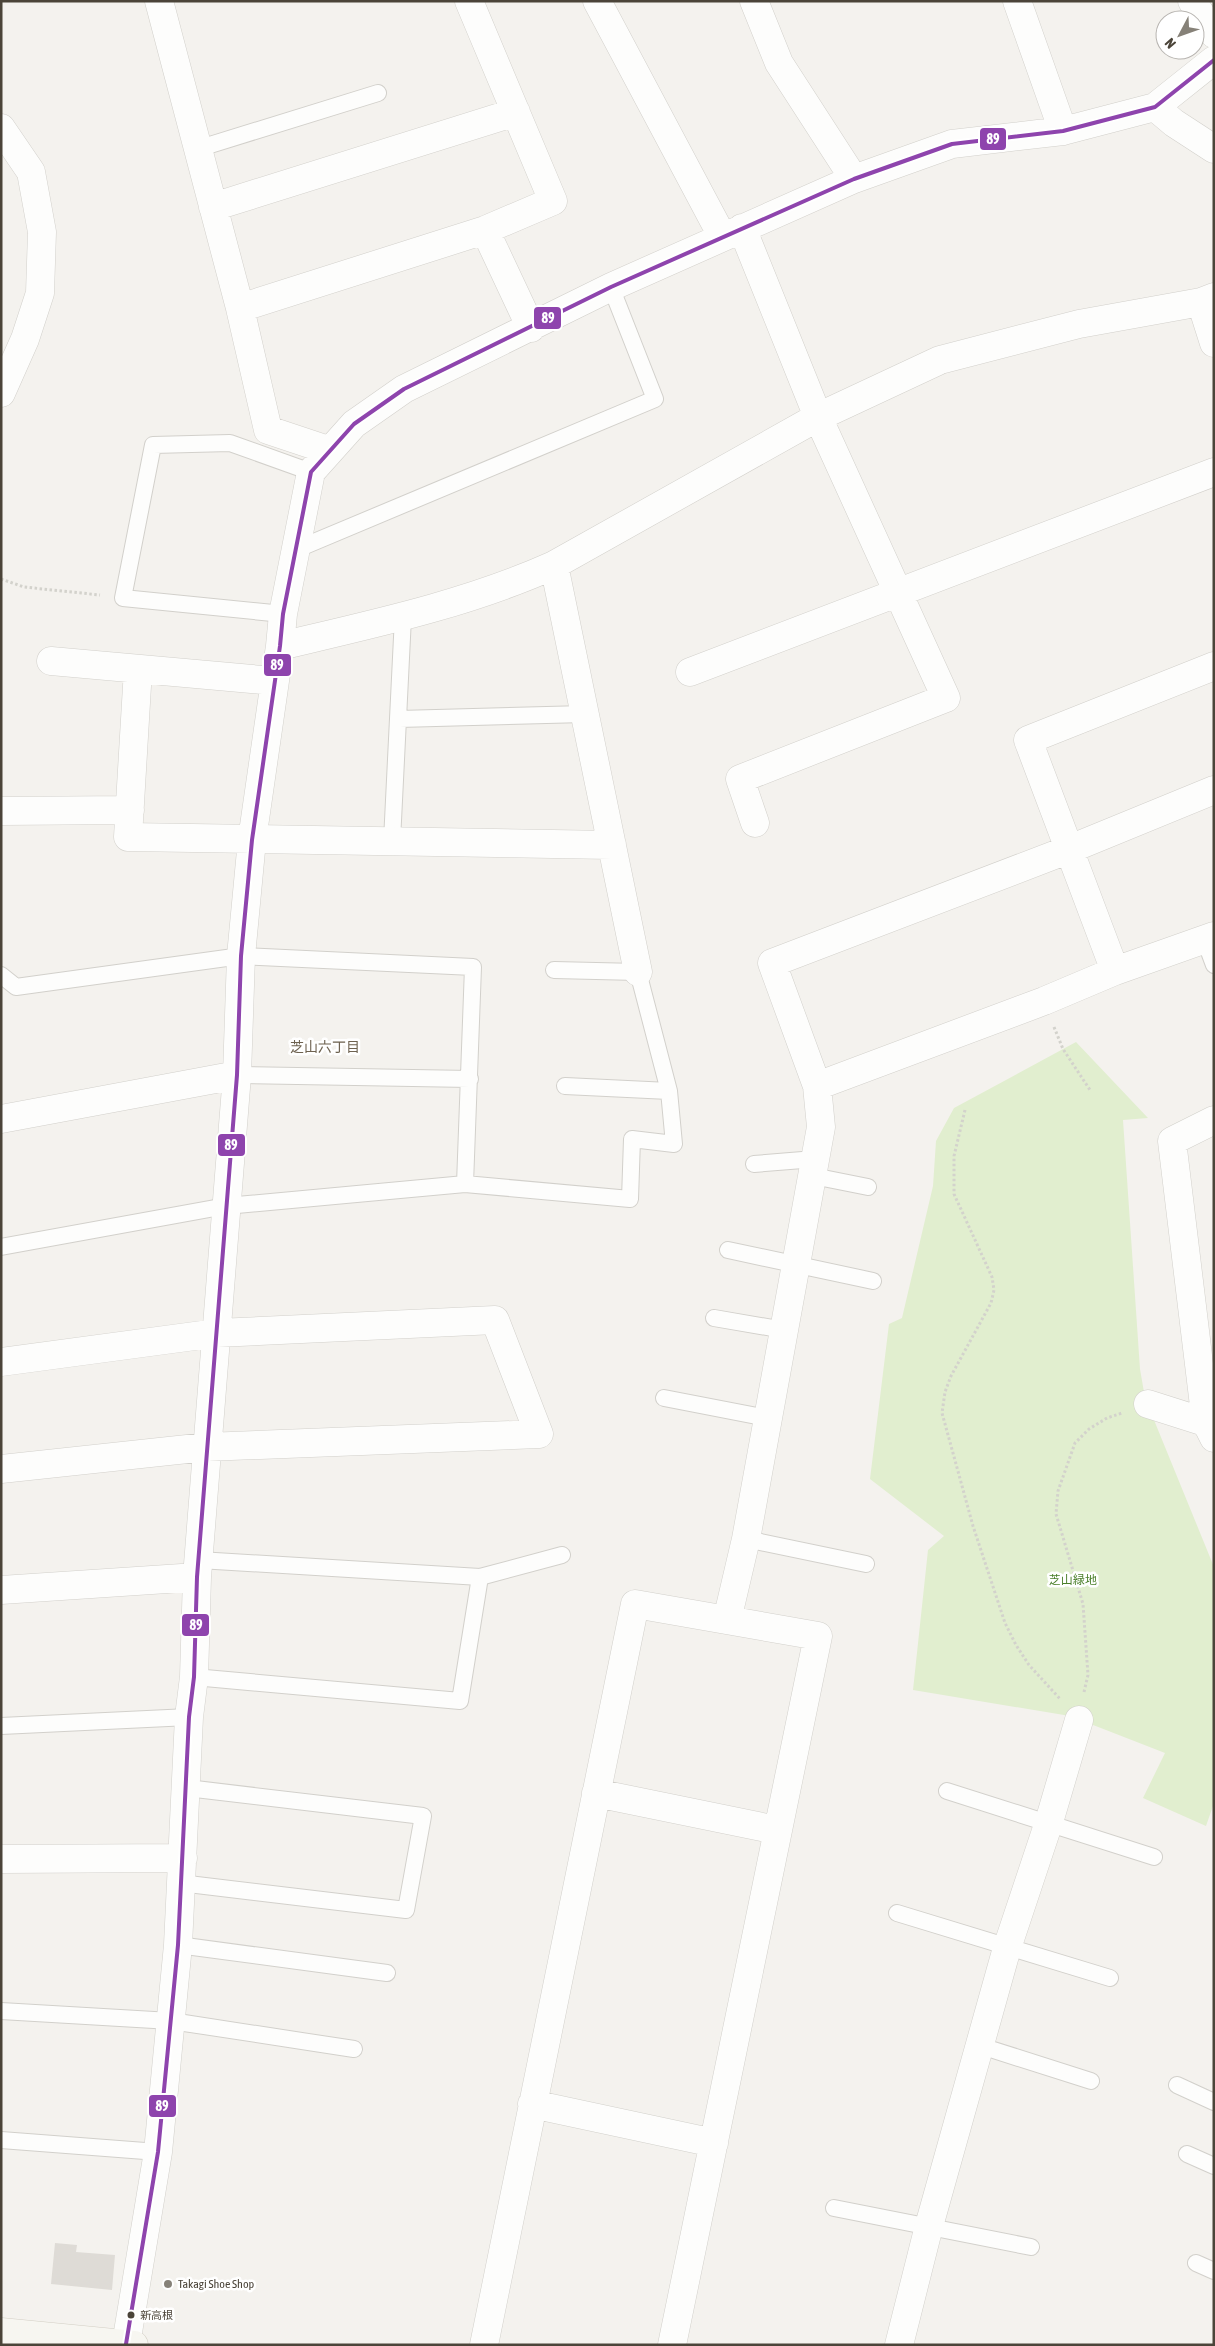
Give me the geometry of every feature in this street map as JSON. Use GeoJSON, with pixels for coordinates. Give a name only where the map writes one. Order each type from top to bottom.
{"type":"FeatureCollection","features":[{"type":"Feature","properties":{"kind":"street"},"geometry":{"type":"LineString","coordinates":[[240,308],[484,230],[553,202],[469,1]]}},
{"type":"Feature","properties":{"kind":"street"},"geometry":{"type":"LineString","coordinates":[[597,1],[732,232],[899,592],[946,698],[740,779],[756,823]]}},
{"type":"Feature","properties":{"kind":"street"},"geometry":{"type":"LineString","coordinates":[[1017,1],[1063,131]]}},
{"type":"Feature","properties":{"kind":"street"},"geometry":{"type":"LineString","coordinates":[[1192,1],[1214,34]]}},
{"type":"Feature","properties":{"kind":"street"},"geometry":{"type":"LineString","coordinates":[[166,3],[197,149],[240,308],[268,430],[328,450]]}},
{"type":"Feature","properties":{"kind":"street"},"geometry":{"type":"LineString","coordinates":[[760,3],[779,63],[854,179]]}},
{"type":"Feature","properties":{"kind":"street"},"geometry":{"type":"LineString","coordinates":[[1,2332],[130,2344],[158,2152],[178,1945],[206,1447],[217,1333],[236,1075],[241,956],[252,840],[283,614],[311,472],[328,450],[354,424],[404,389],[532,328],[612,287],[732,232],[854,179],[952,144],[1063,131],[1155,108],[1214,60]]}},
{"type":"Feature","properties":{"kind":"street"},"geometry":{"type":"LineString","coordinates":[[1155,108],[1214,149]]}},
{"type":"Feature","properties":{"kind":"street"},"geometry":{"type":"LineString","coordinates":[[213,207],[516,112]]}},
{"type":"Feature","properties":{"kind":"street"},"geometry":{"type":"LineString","coordinates":[[1,128],[31,172],[42,232],[40,293],[25,339],[1,393]]}},
{"type":"Feature","properties":{"kind":"street"},"geometry":{"type":"LineString","coordinates":[[484,230],[532,328]]}},
{"type":"Feature","properties":{"kind":"street"},"geometry":{"type":"LineString","coordinates":[[280,646],[403,617],[518,581],[554,565],[818,417],[940,360],[1079,324],[1207,300],[1214,343]]}},
{"type":"Feature","properties":{"kind":"street"},"geometry":{"type":"LineString","coordinates":[[690,672],[1214,472]]}},
{"type":"Feature","properties":{"kind":"street"},"geometry":{"type":"LineString","coordinates":[[554,565],[638,972]]}},
{"type":"Feature","properties":{"kind":"street"},"geometry":{"type":"LineString","coordinates":[[51,661],[274,681]]}},
{"type":"Feature","properties":{"kind":"street"},"geometry":{"type":"LineString","coordinates":[[1115,971],[1028,740],[1214,666]]}},
{"type":"Feature","properties":{"kind":"street"},"geometry":{"type":"LineString","coordinates":[[138,669],[128,837],[612,844]]}},
{"type":"Feature","properties":{"kind":"street"},"geometry":{"type":"LineString","coordinates":[[727,1620],[746,1540],[766,1418],[797,1265],[821,1127],[817,1086],[772,963],[1070,849],[1214,790]]}},
{"type":"Feature","properties":{"kind":"street"},"geometry":{"type":"LineString","coordinates":[[1,811],[130,810]]}},
{"type":"Feature","properties":{"kind":"street"},"geometry":{"type":"LineString","coordinates":[[817,1086],[1044,1001],[1115,971],[1209,937]]}},
{"type":"Feature","properties":{"kind":"street"},"geometry":{"type":"LineString","coordinates":[[1,1119],[236,1075]]}},
{"type":"Feature","properties":{"kind":"street"},"geometry":{"type":"LineString","coordinates":[[1148,1404],[1211,1429],[1172,1141],[1214,1120]]}},
{"type":"Feature","properties":{"kind":"street"},"geometry":{"type":"LineString","coordinates":[[1,1362],[217,1333],[495,1320],[539,1434],[206,1447],[1,1469]]}},
{"type":"Feature","properties":{"kind":"street"},"geometry":{"type":"LineString","coordinates":[[1,1590],[198,1569]]}},
{"type":"Feature","properties":{"kind":"street"},"geometry":{"type":"LineString","coordinates":[[484,2345],[635,1604],[818,1636],[672,2345]]}},
{"type":"Feature","properties":{"kind":"street"},"geometry":{"type":"LineString","coordinates":[[899,2345],[929,2226],[1007,1948],[1049,1822],[1079,1720]]}},
{"type":"Feature","properties":{"kind":"street"},"geometry":{"type":"LineString","coordinates":[[596,1793],[777,1830]]}},
{"type":"Feature","properties":{"kind":"street"},"geometry":{"type":"LineString","coordinates":[[1,1859],[182,1870]]}},
{"type":"Feature","properties":{"kind":"street"},"geometry":{"type":"LineString","coordinates":[[532,2104],[714,2143]]}},
{"type":"Feature","properties":{"kind":"lane"},"geometry":{"type":"LineString","coordinates":[[197,149],[378,94]]}},
{"type":"Feature","properties":{"kind":"lane"},"geometry":{"type":"LineString","coordinates":[[295,550],[655,399],[612,287]]}},
{"type":"Feature","properties":{"kind":"lane"},"geometry":{"type":"LineString","coordinates":[[283,614],[123,598],[153,445],[230,443],[311,472]]}},
{"type":"Feature","properties":{"kind":"lane"},"geometry":{"type":"LineString","coordinates":[[392,841],[403,617]]}},
{"type":"Feature","properties":{"kind":"lane"},"geometry":{"type":"LineString","coordinates":[[398,718],[585,714]]}},
{"type":"Feature","properties":{"kind":"lane"},"geometry":{"type":"LineString","coordinates":[[1209,937],[1214,964]]}},
{"type":"Feature","properties":{"kind":"lane"},"geometry":{"type":"LineString","coordinates":[[1,975],[16,986],[241,956],[473,967],[466,1184]]}},
{"type":"Feature","properties":{"kind":"lane"},"geometry":{"type":"LineString","coordinates":[[1,1247],[226,1206],[466,1184],[630,1199],[632,1139],[674,1144],[669,1091],[638,972],[554,970]]}},
{"type":"Feature","properties":{"kind":"lane"},"geometry":{"type":"LineString","coordinates":[[236,1075],[470,1079]]}},
{"type":"Feature","properties":{"kind":"lane"},"geometry":{"type":"LineString","coordinates":[[565,1086],[669,1091]]}},
{"type":"Feature","properties":{"kind":"lane"},"geometry":{"type":"LineString","coordinates":[[754,1164],[814,1167],[868,1187]]}},
{"type":"Feature","properties":{"kind":"lane"},"geometry":{"type":"LineString","coordinates":[[728,1250],[873,1281]]}},
{"type":"Feature","properties":{"kind":"lane"},"geometry":{"type":"LineString","coordinates":[[714,1318],[784,1330]]}},
{"type":"Feature","properties":{"kind":"lane"},"geometry":{"type":"LineString","coordinates":[[664,1398],[766,1418]]}},
{"type":"Feature","properties":{"kind":"lane"},"geometry":{"type":"LineString","coordinates":[[746,1540],[866,1564]]}},
{"type":"Feature","properties":{"kind":"lane"},"geometry":{"type":"LineString","coordinates":[[198,1569],[480,1576],[562,1555]]}},
{"type":"Feature","properties":{"kind":"lane"},"geometry":{"type":"LineString","coordinates":[[194,1677],[460,1701],[480,1576]]}},
{"type":"Feature","properties":{"kind":"lane"},"geometry":{"type":"LineString","coordinates":[[1,1726],[190,1717]]}},
{"type":"Feature","properties":{"kind":"lane"},"geometry":{"type":"LineString","coordinates":[[182,1870],[406,1910],[423,1816],[188,1788]]}},
{"type":"Feature","properties":{"kind":"lane"},"geometry":{"type":"LineString","coordinates":[[947,1791],[1154,1857]]}},
{"type":"Feature","properties":{"kind":"lane"},"geometry":{"type":"LineString","coordinates":[[897,1913],[1110,1978]]}},
{"type":"Feature","properties":{"kind":"lane"},"geometry":{"type":"LineString","coordinates":[[178,1945],[387,1973]]}},
{"type":"Feature","properties":{"kind":"lane"},"geometry":{"type":"LineString","coordinates":[[1,2011],[171,2021],[354,2049]]}},
{"type":"Feature","properties":{"kind":"lane"},"geometry":{"type":"LineString","coordinates":[[981,2046],[1091,2082]]}},
{"type":"Feature","properties":{"kind":"lane"},"geometry":{"type":"LineString","coordinates":[[1178,2085],[1214,2102]]}},
{"type":"Feature","properties":{"kind":"lane"},"geometry":{"type":"LineString","coordinates":[[1,2140],[158,2152]]}},
{"type":"Feature","properties":{"kind":"lane"},"geometry":{"type":"LineString","coordinates":[[1187,2154],[1214,2166]]}},
{"type":"Feature","properties":{"kind":"lane"},"geometry":{"type":"LineString","coordinates":[[834,2208],[1030,2247]]}},
{"type":"Feature","properties":{"kind":"lane"},"geometry":{"type":"LineString","coordinates":[[1196,2263],[1214,2271]]}},
{"type":"Feature","properties":{"kind":"path"},"geometry":{"type":"LineString","coordinates":[[1,579],[24,587],[123,598]]}},
{"type":"Feature","properties":{"kind":"path"},"geometry":{"type":"LineString","coordinates":[[1044,1001],[1063,1049],[1090,1090]]}},
{"type":"Feature","properties":{"kind":"path"},"geometry":{"type":"LineString","coordinates":[[965,1110],[954,1156],[954,1194],[992,1277],[994,1290],[991,1303],[951,1376],[945,1392],[942,1413],[973,1526],[1006,1623],[1016,1645],[1029,1664],[1079,1720]]}},
{"type":"Feature","properties":{"kind":"path"},"geometry":{"type":"LineString","coordinates":[[1079,1720],[1088,1675],[1086,1635],[1083,1604],[1056,1514],[1058,1492],[1075,1443],[1089,1429],[1107,1418],[1148,1404]]}},
{"type":"Feature","properties":{"kind":"green space","name":"芝山緑地"},"geometry":{"type":"Polygon","coordinates":[[[1076,1042],[1148,1118],[1123,1120],[1140,1369],[1145,1398],[1214,1567],[1214,1803],[1206,1826],[1143,1798],[1165,1753],[1070,1716],[913,1690],[928,1550],[944,1536],[870,1479],[889,1324],[902,1318],[933,1186],[936,1141],[954,1108],[1076,1042]]]}},
{"type":"Feature","properties":{"kind":"building"},"geometry":{"type":"Polygon","coordinates":[[[55,2243],[77,2245],[76,2252],[115,2255],[112,2290],[51,2284],[55,2243]]]}},
{"type":"Feature","properties":{"kind":"transit line","name":"89"},"geometry":{"type":"LineString","coordinates":[[126,2344],[158,2152],[178,1945],[189,1717],[194,1677],[197,1577],[237,1075],[241,956],[252,840],[283,614],[311,472],[354,424],[404,389],[611,287],[854,179],[952,144],[1063,131],[1155,107],[1214,60]]}},
{"type":"Feature","properties":{"kind":"place","name":"Takagi Shoe Shop"},"geometry":{"type":"Point","coordinates":[168,2284]}},
{"type":"Feature","properties":{"kind":"place","name":"新高根"},"geometry":{"type":"Point","coordinates":[131,2315]}},
{"type":"Feature","properties":{"kind":"district","name":"芝山六丁目"},"geometry":{"type":"Point","coordinates":[325,1047]}}]}
